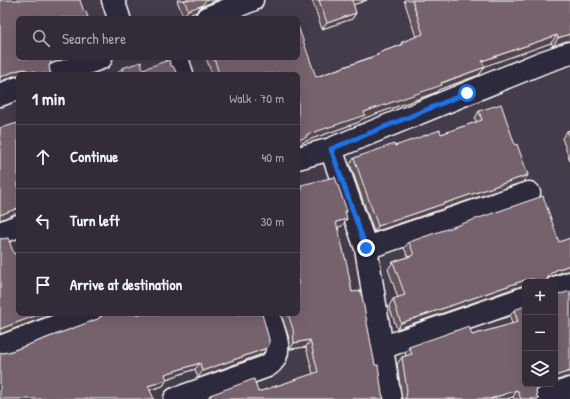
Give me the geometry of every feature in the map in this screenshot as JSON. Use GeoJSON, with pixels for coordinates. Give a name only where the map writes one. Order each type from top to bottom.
{"type":"FeatureCollection","features":[{"type":"Feature","properties":{"kind":"street"},"geometry":{"type":"LineString","coordinates":[[113,0],[118,16]]}},
{"type":"Feature","properties":{"kind":"street"},"geometry":{"type":"LineString","coordinates":[[211,16],[241,2]]}},
{"type":"Feature","properties":{"kind":"street"},"geometry":{"type":"LineString","coordinates":[[300,157],[331,149],[540,63],[570,53]]}},
{"type":"Feature","properties":{"kind":"street"},"geometry":{"type":"LineString","coordinates":[[62,72],[96,60]]}},
{"type":"Feature","properties":{"kind":"street"},"geometry":{"type":"LineString","coordinates":[[178,60],[181,72]]}},
{"type":"Feature","properties":{"kind":"street"},"geometry":{"type":"LineString","coordinates":[[0,95],[16,89]]}},
{"type":"Feature","properties":{"kind":"street"},"geometry":{"type":"LineString","coordinates":[[331,149],[366,248],[390,399]]}},
{"type":"Feature","properties":{"kind":"street"},"geometry":{"type":"LineString","coordinates":[[366,248],[529,193]]}},
{"type":"Feature","properties":{"kind":"street"},"geometry":{"type":"LineString","coordinates":[[0,233],[16,227]]}},
{"type":"Feature","properties":{"kind":"street"},"geometry":{"type":"LineString","coordinates":[[558,287],[570,283]]}},
{"type":"Feature","properties":{"kind":"street"},"geometry":{"type":"LineString","coordinates":[[381,348],[522,299]]}},
{"type":"Feature","properties":{"kind":"street"},"geometry":{"type":"LineString","coordinates":[[0,347],[84,316]]}},
{"type":"Feature","properties":{"kind":"street"},"geometry":{"type":"LineString","coordinates":[[174,399],[265,368],[273,362],[278,352],[269,316]]}},
{"type":"Feature","properties":{"kind":"street"},"geometry":{"type":"LineString","coordinates":[[544,399],[570,389]]}},
{"type":"Feature","properties":{"kind":"building"},"geometry":{"type":"Polygon","coordinates":[[[0,0],[80,0],[84,12],[86,11],[87,16],[16,16],[16,60],[50,60],[49,66],[50,72],[31,72],[25,69],[0,77],[0,0]]]}},
{"type":"Feature","properties":{"kind":"building"},"geometry":{"type":"Polygon","coordinates":[[[184,0],[207,0],[201,6],[188,10],[184,0]]]}},
{"type":"Feature","properties":{"kind":"building"},"geometry":{"type":"Polygon","coordinates":[[[319,0],[352,0],[356,13],[327,23],[319,0]]]}},
{"type":"Feature","properties":{"kind":"building"},"geometry":{"type":"Polygon","coordinates":[[[412,0],[570,0],[570,34],[558,38],[557,35],[482,61],[485,67],[441,83],[442,85],[364,112],[365,115],[306,135],[307,137],[300,139],[300,72],[218,72],[215,60],[300,60],[300,32],[316,77],[378,55],[378,53],[402,45],[402,42],[423,34],[412,0]]]}},
{"type":"Feature","properties":{"kind":"building"},"geometry":{"type":"Polygon","coordinates":[[[169,60],[171,66],[173,66],[176,72],[123,72],[122,68],[141,62],[143,69],[169,60]]]}},
{"type":"Feature","properties":{"kind":"building"},"geometry":{"type":"Polygon","coordinates":[[[501,104],[515,145],[517,144],[528,175],[378,226],[354,158],[394,144],[395,146],[440,130],[441,134],[482,120],[479,111],[501,104]]]}},
{"type":"Feature","properties":{"kind":"building"},"geometry":{"type":"Polygon","coordinates":[[[16,124],[16,209],[0,215],[0,128],[16,124]]]}},
{"type":"Feature","properties":{"kind":"building"},"geometry":{"type":"Polygon","coordinates":[[[570,130],[570,141],[567,131],[570,130]]]}},
{"type":"Feature","properties":{"kind":"building"},"geometry":{"type":"Polygon","coordinates":[[[335,177],[347,211],[345,211],[347,219],[336,222],[352,292],[361,291],[375,365],[378,365],[384,399],[212,399],[210,395],[254,379],[258,392],[318,372],[310,340],[294,343],[293,329],[289,316],[300,316],[301,185],[335,177]]]}},
{"type":"Feature","properties":{"kind":"building"},"geometry":{"type":"Polygon","coordinates":[[[543,196],[559,242],[570,238],[570,265],[556,270],[550,274],[547,279],[522,279],[522,281],[401,323],[393,299],[405,295],[393,262],[414,255],[409,242],[543,196]]]}},
{"type":"Feature","properties":{"kind":"building"},"geometry":{"type":"Polygon","coordinates":[[[0,238],[8,238],[14,254],[16,253],[16,316],[35,316],[0,329],[0,238]]]}},
{"type":"Feature","properties":{"kind":"building"},"geometry":{"type":"Polygon","coordinates":[[[570,291],[570,371],[558,375],[558,294],[570,291]]]}},
{"type":"Feature","properties":{"kind":"building"},"geometry":{"type":"Polygon","coordinates":[[[522,307],[522,387],[538,387],[536,390],[537,397],[539,399],[521,399],[517,390],[490,399],[405,399],[407,391],[402,357],[412,354],[409,347],[469,326],[472,335],[518,322],[514,310],[522,307]]]}},
{"type":"Feature","properties":{"kind":"building"},"geometry":{"type":"Polygon","coordinates":[[[102,316],[263,316],[269,339],[269,345],[267,348],[202,371],[200,363],[165,374],[167,380],[148,386],[154,399],[0,399],[0,352],[9,352],[98,319],[102,316]]]}},
{"type":"Feature","properties":{"kind":"route"},"geometry":{"type":"LineString","coordinates":[[366,248],[331,149],[467,93]]}}]}
